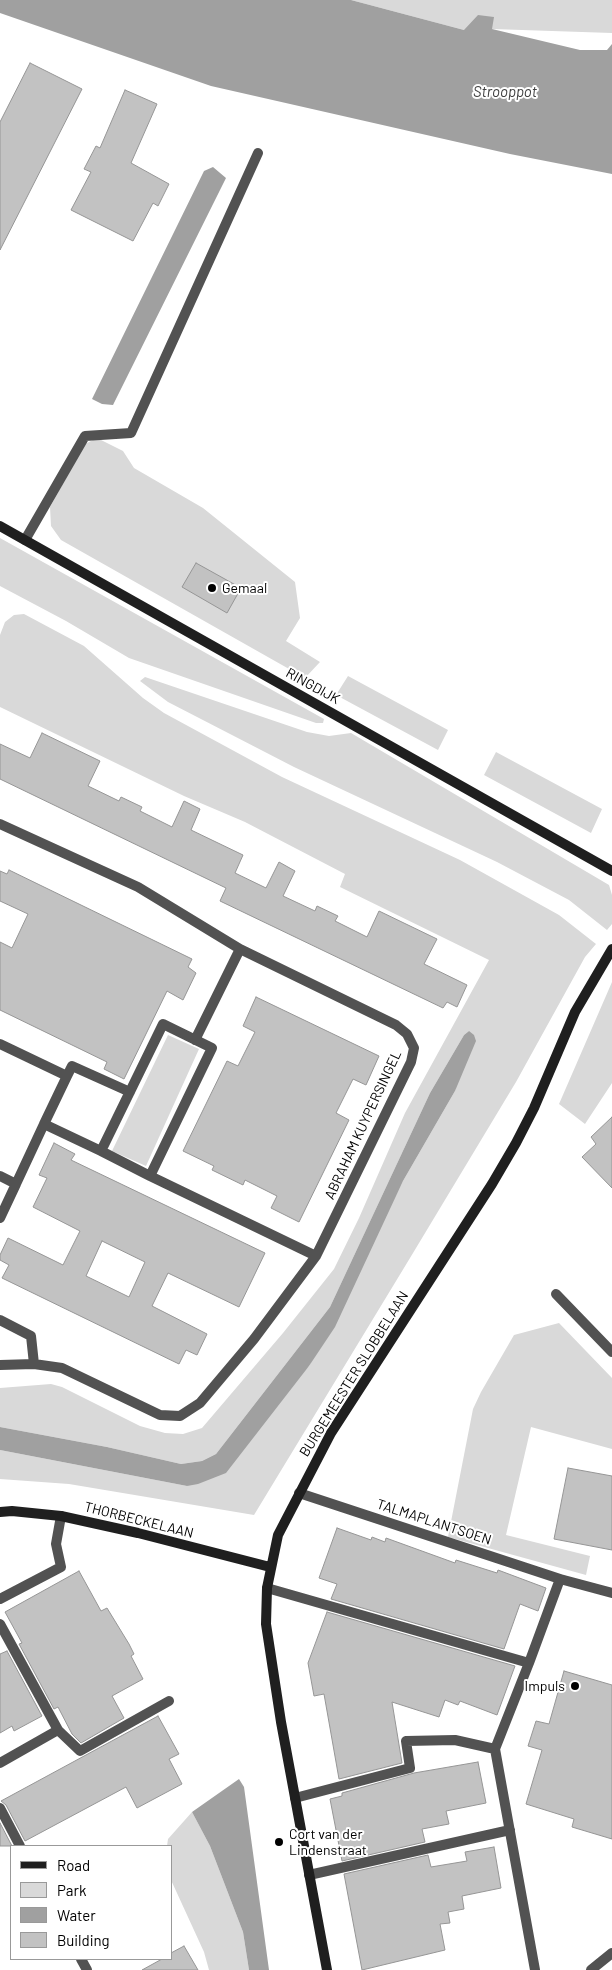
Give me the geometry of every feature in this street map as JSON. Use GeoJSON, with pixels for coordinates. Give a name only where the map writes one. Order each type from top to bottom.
{"type":"FeatureCollection","features":[{"type":"Feature","properties":{"kind":"street"},"geometry":{"type":"LineString","coordinates":[[25,540],[85,436],[131,432],[258,153]]}},
{"type":"Feature","properties":{"kind":"street","name":"RINGDIJK"},"geometry":{"type":"LineString","coordinates":[[0,526],[612,870]]}},
{"type":"Feature","properties":{"kind":"street","name":"ABRAHAM KUYPERSINGEL"},"geometry":{"type":"LineString","coordinates":[[0,824],[138,887],[240,949],[396,1025],[407,1034],[414,1048],[411,1062],[316,1256],[254,1339],[200,1403],[180,1416],[160,1415],[62,1368],[34,1364],[0,1365]]}},
{"type":"Feature","properties":{"kind":"street"},"geometry":{"type":"LineString","coordinates":[[195,1040],[240,949]]}},
{"type":"Feature","properties":{"kind":"street","name":"BURGEMEESTER SLOBBELAAN"},"geometry":{"type":"LineString","coordinates":[[328,1970],[295,1798],[266,1624],[267,1588],[278,1535],[299,1492],[344,1412],[507,1160],[534,1108],[575,1012],[610,952]]}},
{"type":"Feature","properties":{"kind":"street"},"geometry":{"type":"LineString","coordinates":[[101,1151],[163,1024],[212,1048],[150,1176]]}},
{"type":"Feature","properties":{"kind":"street"},"geometry":{"type":"LineString","coordinates":[[1,1046],[67,1076]]}},
{"type":"Feature","properties":{"kind":"street"},"geometry":{"type":"LineString","coordinates":[[0,1218],[72,1066],[130,1092]]}},
{"type":"Feature","properties":{"kind":"street"},"geometry":{"type":"LineString","coordinates":[[44,1124],[316,1256]]}},
{"type":"Feature","properties":{"kind":"street"},"geometry":{"type":"LineString","coordinates":[[0,1176],[16,1184]]}},
{"type":"Feature","properties":{"kind":"street"},"geometry":{"type":"LineString","coordinates":[[556,1294],[612,1352]]}},
{"type":"Feature","properties":{"kind":"street"},"geometry":{"type":"LineString","coordinates":[[0,1320],[31,1336],[34,1364]]}},
{"type":"Feature","properties":{"kind":"street","name":"TALMAPLANTSOEN"},"geometry":{"type":"LineString","coordinates":[[299,1492],[560,1578],[612,1593]]}},
{"type":"Feature","properties":{"kind":"street","name":"THORBECKELAAN"},"geometry":{"type":"LineString","coordinates":[[0,1512],[12,1511],[62,1516],[138,1533],[270,1567]]}},
{"type":"Feature","properties":{"kind":"street"},"geometry":{"type":"LineString","coordinates":[[0,1599],[61,1567],[56,1544],[62,1516]]}},
{"type":"Feature","properties":{"kind":"street"},"geometry":{"type":"LineString","coordinates":[[535,1970],[495,1749],[560,1578]]}},
{"type":"Feature","properties":{"kind":"street"},"geometry":{"type":"LineString","coordinates":[[267,1588],[528,1666]]}},
{"type":"Feature","properties":{"kind":"street"},"geometry":{"type":"LineString","coordinates":[[0,1624],[58,1730],[80,1751],[169,1701]]}},
{"type":"Feature","properties":{"kind":"street"},"geometry":{"type":"LineString","coordinates":[[0,1763],[58,1730]]}},
{"type":"Feature","properties":{"kind":"street"},"geometry":{"type":"LineString","coordinates":[[295,1798],[410,1768],[406,1741],[455,1740],[495,1749]]}},
{"type":"Feature","properties":{"kind":"street"},"geometry":{"type":"LineString","coordinates":[[0,1808],[19,1845]]}},
{"type":"Feature","properties":{"kind":"street"},"geometry":{"type":"LineString","coordinates":[[310,1875],[510,1830]]}},
{"type":"Feature","properties":{"kind":"street"},"geometry":{"type":"LineString","coordinates":[[592,1970],[612,1953]]}},
{"type":"Feature","properties":{"kind":"green space"},"geometry":{"type":"Polygon","coordinates":[[[351,0],[612,0],[612,33],[492,29],[464,30],[351,0]]]}},
{"type":"Feature","properties":{"kind":"green space"},"geometry":{"type":"Polygon","coordinates":[[[97,438],[123,451],[134,468],[203,508],[295,582],[300,618],[286,641],[320,662],[305,678],[61,540],[51,526],[50,507],[85,444],[97,438]]]}},
{"type":"Feature","properties":{"kind":"green space"},"geometry":{"type":"Polygon","coordinates":[[[0,538],[324,719],[323,723],[316,723],[129,658],[66,621],[0,586],[0,538]]]}},
{"type":"Feature","properties":{"kind":"green space"},"geometry":{"type":"Polygon","coordinates":[[[24,614],[84,646],[143,698],[164,713],[282,777],[460,860],[559,915],[596,944],[585,957],[516,1082],[254,1515],[69,1484],[0,1479],[0,1450],[187,1486],[309,1366],[403,1181],[455,1091],[469,1031],[464,1035],[430,1093],[330,1307],[216,1454],[202,1461],[181,1464],[107,1447],[0,1427],[0,1388],[51,1384],[62,1387],[140,1426],[165,1433],[183,1434],[202,1428],[283,1333],[334,1269],[359,1218],[405,1113],[489,960],[340,887],[345,874],[245,822],[184,796],[0,707],[0,635],[5,622],[14,615],[24,614]]]}},
{"type":"Feature","properties":{"kind":"green space"},"geometry":{"type":"Polygon","coordinates":[[[348,676],[448,730],[438,750],[336,695],[348,676]]]}},
{"type":"Feature","properties":{"kind":"green space"},"geometry":{"type":"Polygon","coordinates":[[[145,677],[307,732],[329,736],[351,733],[609,885],[612,895],[612,924],[607,930],[569,900],[497,862],[294,767],[168,702],[140,681],[145,677]]]}},
{"type":"Feature","properties":{"kind":"green space"},"geometry":{"type":"Polygon","coordinates":[[[496,752],[602,809],[591,833],[484,775],[496,752]]]}},
{"type":"Feature","properties":{"kind":"green space"},"geometry":{"type":"Polygon","coordinates":[[[612,982],[612,1083],[585,1124],[559,1104],[612,982]]]}},
{"type":"Feature","properties":{"kind":"green space"},"geometry":{"type":"Polygon","coordinates":[[[168,1035],[199,1049],[146,1166],[112,1151],[168,1035]]]}},
{"type":"Feature","properties":{"kind":"green space"},"geometry":{"type":"Polygon","coordinates":[[[559,1323],[612,1378],[612,1449],[531,1427],[506,1535],[590,1556],[586,1575],[448,1537],[473,1409],[481,1392],[514,1335],[559,1323]]]}},
{"type":"Feature","properties":{"kind":"green space"},"geometry":{"type":"Polygon","coordinates":[[[192,1812],[210,1846],[243,1932],[249,1970],[209,1970],[204,1952],[172,1882],[172,1845],[167,1845],[168,1839],[192,1812]]]}},
{"type":"Feature","properties":{"kind":"water","name":"Strooppot"},"geometry":{"type":"Polygon","coordinates":[[[0,0],[351,0],[464,30],[478,15],[494,17],[492,29],[580,50],[607,50],[612,44],[612,174],[510,154],[211,86],[0,13],[0,0]]]}},
{"type":"Feature","properties":{"kind":"water"},"geometry":{"type":"Polygon","coordinates":[[[213,167],[226,178],[113,405],[102,404],[92,399],[204,171],[213,167]]]}},
{"type":"Feature","properties":{"kind":"water"},"geometry":{"type":"Polygon","coordinates":[[[469,1031],[474,1035],[476,1041],[455,1091],[403,1181],[335,1327],[309,1366],[226,1473],[198,1484],[187,1486],[0,1450],[0,1427],[107,1447],[181,1464],[202,1461],[216,1454],[330,1307],[430,1093],[464,1035],[469,1031]]]}},
{"type":"Feature","properties":{"kind":"water"},"geometry":{"type":"Polygon","coordinates":[[[239,1779],[244,1787],[269,1970],[249,1970],[243,1932],[210,1846],[192,1812],[239,1779]]]}},
{"type":"Feature","properties":{"kind":"building"},"geometry":{"type":"Polygon","coordinates":[[[30,63],[82,89],[0,250],[0,122],[30,63]]]}},
{"type":"Feature","properties":{"kind":"building"},"geometry":{"type":"Polygon","coordinates":[[[125,90],[157,104],[131,163],[169,184],[158,206],[153,203],[133,241],[71,210],[91,172],[84,169],[96,146],[100,148],[125,90]]]}},
{"type":"Feature","properties":{"kind":"building","name":"Gemaal"},"geometry":{"type":"Polygon","coordinates":[[[196,563],[241,588],[227,613],[182,587],[196,563]]]}},
{"type":"Feature","properties":{"kind":"building"},"geometry":{"type":"Polygon","coordinates":[[[42,733],[100,761],[88,786],[119,801],[121,797],[142,807],[140,811],[172,827],[184,801],[200,809],[191,830],[243,855],[235,873],[266,888],[279,862],[295,871],[283,896],[315,911],[317,906],[338,916],[335,921],[367,937],[379,911],[437,939],[424,964],[467,985],[457,1007],[447,1002],[443,1008],[220,901],[226,888],[0,779],[0,744],[30,758],[42,733]]]}},
{"type":"Feature","properties":{"kind":"building"},"geometry":{"type":"Polygon","coordinates":[[[9,870],[192,959],[188,967],[196,973],[183,1000],[167,991],[124,1079],[104,1069],[107,1062],[0,1010],[0,942],[12,948],[28,914],[0,901],[0,871],[7,874],[9,870]]]}},
{"type":"Feature","properties":{"kind":"building"},"geometry":{"type":"Polygon","coordinates":[[[256,997],[379,1056],[366,1085],[353,1079],[336,1113],[349,1120],[299,1222],[271,1208],[277,1196],[245,1180],[243,1185],[212,1170],[214,1166],[183,1151],[227,1061],[238,1066],[255,1032],[243,1026],[256,997]]]}},
{"type":"Feature","properties":{"kind":"building"},"geometry":{"type":"Polygon","coordinates":[[[612,1117],[612,1188],[582,1157],[596,1144],[591,1137],[612,1117]]]}},
{"type":"Feature","properties":{"kind":"building"},"geometry":{"type":"Polygon","coordinates":[[[54,1143],[75,1154],[71,1160],[265,1253],[239,1307],[168,1273],[152,1306],[207,1334],[197,1355],[186,1350],[179,1364],[2,1278],[9,1265],[0,1260],[0,1255],[8,1238],[63,1265],[80,1231],[33,1207],[47,1178],[39,1175],[54,1143]],[[102,1241],[86,1276],[129,1297],[145,1262],[102,1241]]]}},
{"type":"Feature","properties":{"kind":"building"},"geometry":{"type":"Polygon","coordinates":[[[568,1468],[612,1476],[612,1550],[554,1539],[568,1468]]]}},
{"type":"Feature","properties":{"kind":"building"},"geometry":{"type":"Polygon","coordinates":[[[337,1528],[371,1540],[372,1537],[385,1542],[386,1538],[455,1563],[456,1560],[497,1573],[498,1570],[546,1588],[538,1611],[520,1604],[504,1649],[331,1599],[337,1584],[319,1578],[337,1528]]]}},
{"type":"Feature","properties":{"kind":"building"},"geometry":{"type":"Polygon","coordinates":[[[79,1571],[101,1611],[107,1608],[129,1644],[134,1654],[131,1656],[143,1679],[112,1696],[124,1718],[81,1743],[72,1734],[58,1707],[54,1709],[19,1644],[22,1643],[5,1612],[79,1571]]]}},
{"type":"Feature","properties":{"kind":"building"},"geometry":{"type":"Polygon","coordinates":[[[327,1612],[515,1666],[497,1715],[460,1701],[458,1705],[445,1700],[439,1717],[392,1702],[402,1763],[339,1779],[324,1694],[314,1696],[308,1663],[327,1612]]]}},
{"type":"Feature","properties":{"kind":"building"},"geometry":{"type":"Polygon","coordinates":[[[7,1651],[42,1716],[14,1731],[12,1726],[0,1733],[0,1654],[7,1651]]]}},
{"type":"Feature","properties":{"kind":"building"},"geometry":{"type":"Polygon","coordinates":[[[564,1671],[612,1685],[612,1839],[572,1827],[574,1819],[526,1804],[542,1750],[528,1746],[536,1721],[549,1724],[564,1671]]]}},
{"type":"Feature","properties":{"kind":"building"},"geometry":{"type":"Polygon","coordinates":[[[158,1716],[179,1754],[169,1759],[182,1784],[137,1808],[126,1787],[25,1841],[6,1805],[1,1801],[158,1716]]]}},
{"type":"Feature","properties":{"kind":"building"},"geometry":{"type":"Polygon","coordinates":[[[478,1762],[486,1803],[446,1811],[449,1824],[422,1829],[425,1842],[342,1861],[330,1799],[342,1796],[342,1793],[414,1773],[478,1762]]]}},
{"type":"Feature","properties":{"kind":"building"},"geometry":{"type":"Polygon","coordinates":[[[0,1823],[11,1845],[0,1846],[0,1823]]]}},
{"type":"Feature","properties":{"kind":"building"},"geometry":{"type":"Polygon","coordinates":[[[494,1847],[501,1888],[462,1896],[464,1909],[448,1912],[450,1923],[440,1924],[445,1950],[362,1970],[344,1874],[428,1855],[431,1867],[467,1861],[465,1852],[494,1847]]]}},
{"type":"Feature","properties":{"kind":"building"},"geometry":{"type":"Polygon","coordinates":[[[184,1946],[198,1970],[142,1970],[160,1960],[172,1960],[172,1952],[184,1946]]]}},
{"type":"Feature","properties":{"kind":"place","name":"Gemaal"},"geometry":{"type":"Point","coordinates":[212,588]}},
{"type":"Feature","properties":{"kind":"place","name":"Impuls"},"geometry":{"type":"Point","coordinates":[575,1686]}},
{"type":"Feature","properties":{"kind":"place","name":"Cort van der Lindenstraat"},"geometry":{"type":"Point","coordinates":[279,1842]}}]}
